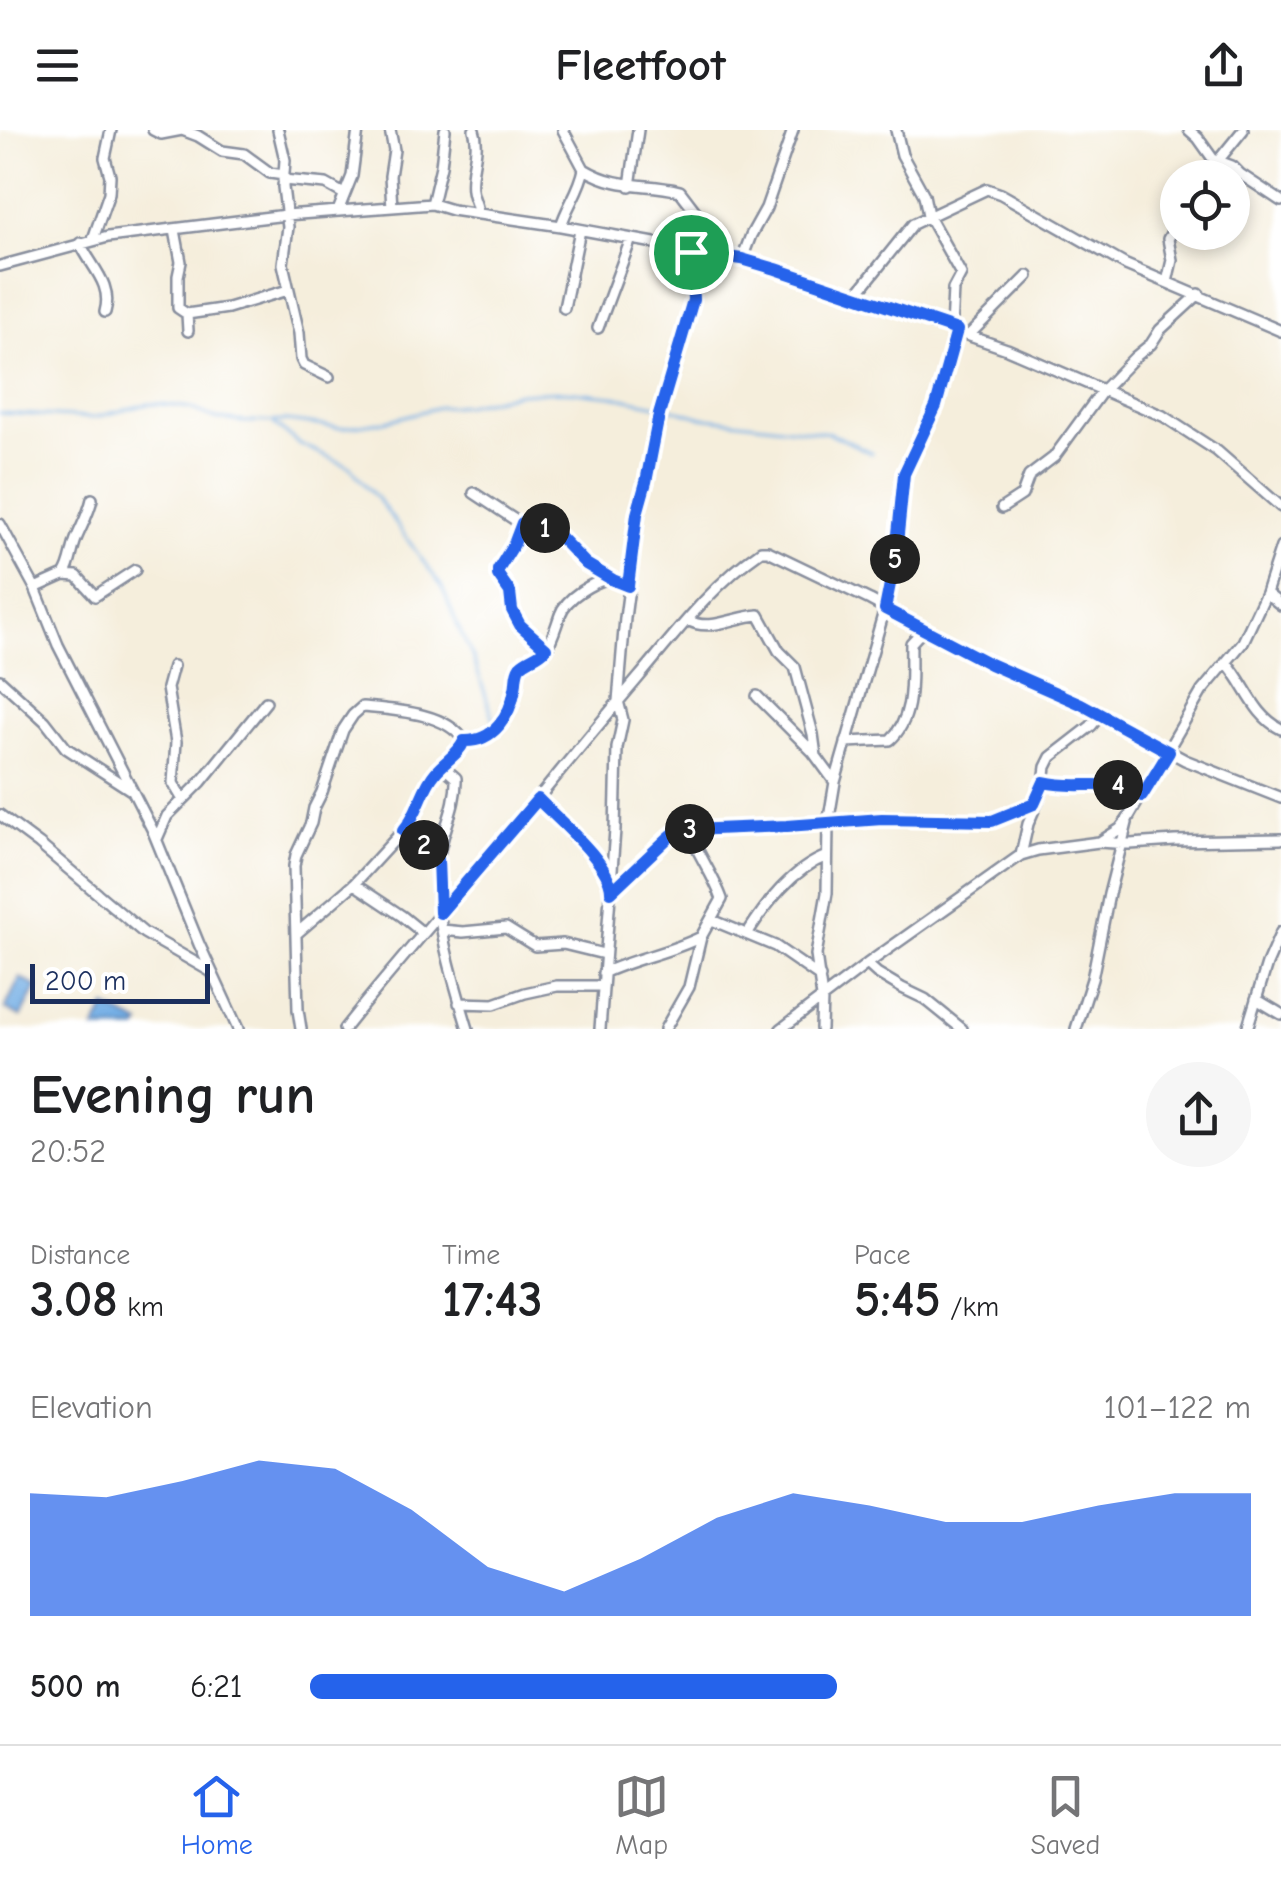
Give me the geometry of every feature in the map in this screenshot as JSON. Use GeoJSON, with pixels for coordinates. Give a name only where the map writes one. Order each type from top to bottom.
{"type":"FeatureCollection","features":[{"type":"Feature","properties":{"kind":"street"},"geometry":{"type":"LineString","coordinates":[[93,239],[109,193],[105,158],[111,130]]}},
{"type":"Feature","properties":{"kind":"street"},"geometry":{"type":"LineString","coordinates":[[153,130],[161,134],[182,130],[222,151],[244,154],[270,173],[326,184],[344,194]]}},
{"type":"Feature","properties":{"kind":"street"},"geometry":{"type":"LineString","coordinates":[[278,130],[285,160],[288,232],[282,256],[302,362],[329,376]]}},
{"type":"Feature","properties":{"kind":"street"},"geometry":{"type":"LineString","coordinates":[[338,211],[354,168],[358,130]]}},
{"type":"Feature","properties":{"kind":"street"},"geometry":{"type":"LineString","coordinates":[[390,130],[394,150],[390,176],[392,207]]}},
{"type":"Feature","properties":{"kind":"street"},"geometry":{"type":"LineString","coordinates":[[432,204],[445,130]]}},
{"type":"Feature","properties":{"kind":"street"},"geometry":{"type":"LineString","coordinates":[[474,130],[477,138],[472,184],[478,214]]}},
{"type":"Feature","properties":{"kind":"street"},"geometry":{"type":"LineString","coordinates":[[564,130],[584,169],[630,186],[672,189],[684,194],[698,216],[698,233],[691,252],[693,300],[659,415],[637,514],[628,586],[618,701],[623,720],[600,1029]]}},
{"type":"Feature","properties":{"kind":"street"},"geometry":{"type":"LineString","coordinates":[[630,186],[638,130]]}},
{"type":"Feature","properties":{"kind":"street"},"geometry":{"type":"LineString","coordinates":[[742,259],[766,208],[793,130]]}},
{"type":"Feature","properties":{"kind":"street"},"geometry":{"type":"LineString","coordinates":[[835,1029],[821,1023],[816,955],[828,892],[828,824],[834,782],[885,609],[896,554],[904,474],[936,406],[954,330],[953,290],[961,274],[928,215],[924,195],[902,156],[896,130]]}},
{"type":"Feature","properties":{"kind":"street"},"geometry":{"type":"LineString","coordinates":[[1189,130],[1217,160],[1243,130]]}},
{"type":"Feature","properties":{"kind":"street"},"geometry":{"type":"LineString","coordinates":[[561,226],[584,169]]}},
{"type":"Feature","properties":{"kind":"street"},"geometry":{"type":"LineString","coordinates":[[1250,180],[1281,200]]}},
{"type":"Feature","properties":{"kind":"street"},"geometry":{"type":"LineString","coordinates":[[856,295],[913,224],[990,189],[1126,265],[1281,331]]}},
{"type":"Feature","properties":{"kind":"street"},"geometry":{"type":"LineString","coordinates":[[0,266],[93,239],[286,215],[432,204],[742,259],[969,334],[1163,416],[1218,452],[1281,507]]}},
{"type":"Feature","properties":{"kind":"street"},"geometry":{"type":"LineString","coordinates":[[175,230],[181,262],[178,308],[187,314],[228,308],[288,290]]}},
{"type":"Feature","properties":{"kind":"street"},"geometry":{"type":"LineString","coordinates":[[564,308],[580,230]]}},
{"type":"Feature","properties":{"kind":"street"},"geometry":{"type":"LineString","coordinates":[[598,328],[631,239]]}},
{"type":"Feature","properties":{"kind":"street"},"geometry":{"type":"LineString","coordinates":[[80,243],[104,282],[105,312]]}},
{"type":"Feature","properties":{"kind":"street"},"geometry":{"type":"LineString","coordinates":[[1168,282],[1172,266],[1170,250]]}},
{"type":"Feature","properties":{"kind":"street"},"geometry":{"type":"LineString","coordinates":[[969,334],[1028,276]]}},
{"type":"Feature","properties":{"kind":"street"},"geometry":{"type":"LineString","coordinates":[[1002,508],[1022,495],[1030,476],[1054,457],[1103,390],[1200,294]]}},
{"type":"Feature","properties":{"kind":"street"},"geometry":{"type":"LineString","coordinates":[[187,314],[188,331]]}},
{"type":"Feature","properties":{"kind":"street"},"geometry":{"type":"LineString","coordinates":[[474,493],[522,523],[555,532],[586,564],[628,586]]}},
{"type":"Feature","properties":{"kind":"street"},"geometry":{"type":"LineString","coordinates":[[64,575],[92,498]]}},
{"type":"Feature","properties":{"kind":"street"},"geometry":{"type":"LineString","coordinates":[[522,523],[498,575],[510,592],[512,610],[520,625],[546,648]]}},
{"type":"Feature","properties":{"kind":"street"},"geometry":{"type":"LineString","coordinates":[[0,524],[156,839],[238,1029]]}},
{"type":"Feature","properties":{"kind":"street"},"geometry":{"type":"LineString","coordinates":[[1098,842],[1127,820],[1202,692],[1243,642],[1266,593],[1281,547]]}},
{"type":"Feature","properties":{"kind":"street"},"geometry":{"type":"LineString","coordinates":[[344,1029],[396,962],[688,620],[714,592],[765,551],[990,664],[1060,694],[1169,752],[1281,798]]}},
{"type":"Feature","properties":{"kind":"street"},"geometry":{"type":"LineString","coordinates":[[35,588],[64,575],[80,577],[95,596],[135,570]]}},
{"type":"Feature","properties":{"kind":"street"},"geometry":{"type":"LineString","coordinates":[[464,741],[487,738],[496,730],[511,708],[518,670],[546,648],[571,600],[609,578]]}},
{"type":"Feature","properties":{"kind":"street"},"geometry":{"type":"LineString","coordinates":[[1266,593],[1281,605]]}},
{"type":"Feature","properties":{"kind":"street"},"geometry":{"type":"LineString","coordinates":[[688,620],[708,624],[758,616],[779,652],[795,667],[816,756]]}},
{"type":"Feature","properties":{"kind":"street"},"geometry":{"type":"LineString","coordinates":[[846,742],[890,740],[900,731],[910,698],[910,643],[924,629]]}},
{"type":"Feature","properties":{"kind":"street"},"geometry":{"type":"LineString","coordinates":[[1226,662],[1257,710],[1281,729]]}},
{"type":"Feature","properties":{"kind":"street"},"geometry":{"type":"LineString","coordinates":[[173,666],[168,688],[176,742],[173,783],[183,800]]}},
{"type":"Feature","properties":{"kind":"street"},"geometry":{"type":"LineString","coordinates":[[1,683],[34,709],[71,752],[133,791]]}},
{"type":"Feature","properties":{"kind":"street"},"geometry":{"type":"LineString","coordinates":[[756,696],[816,756],[834,782]]}},
{"type":"Feature","properties":{"kind":"street"},"geometry":{"type":"LineString","coordinates":[[156,839],[167,816],[266,702]]}},
{"type":"Feature","properties":{"kind":"street"},"geometry":{"type":"LineString","coordinates":[[296,934],[354,884],[403,831],[416,815],[428,783],[461,749],[461,734],[445,722],[417,714],[366,707],[353,715],[339,739],[296,855],[294,872],[298,1010],[302,1029]]}},
{"type":"Feature","properties":{"kind":"street"},"geometry":{"type":"LineString","coordinates":[[1022,855],[1034,804],[1054,752],[1091,726],[1100,714]]}},
{"type":"Feature","properties":{"kind":"street"},"geometry":{"type":"LineString","coordinates":[[442,766],[455,776],[456,790],[438,859],[440,913],[468,1029]]}},
{"type":"Feature","properties":{"kind":"street"},"geometry":{"type":"LineString","coordinates":[[1044,782],[1067,786],[1114,784],[1142,796]]}},
{"type":"Feature","properties":{"kind":"street"},"geometry":{"type":"LineString","coordinates":[[538,799],[599,862],[611,888]]}},
{"type":"Feature","properties":{"kind":"street"},"geometry":{"type":"LineString","coordinates":[[611,888],[674,833],[882,819],[992,821],[1034,804]]}},
{"type":"Feature","properties":{"kind":"street"},"geometry":{"type":"LineString","coordinates":[[0,815],[144,933],[212,972]]}},
{"type":"Feature","properties":{"kind":"street"},"geometry":{"type":"LineString","coordinates":[[1076,1029],[1092,979],[1127,820]]}},
{"type":"Feature","properties":{"kind":"street"},"geometry":{"type":"LineString","coordinates":[[665,1029],[688,986],[701,937],[722,899],[690,830]]}},
{"type":"Feature","properties":{"kind":"street"},"geometry":{"type":"LineString","coordinates":[[403,831],[438,859]]}},
{"type":"Feature","properties":{"kind":"street"},"geometry":{"type":"LineString","coordinates":[[780,1029],[1022,855],[1098,842],[1281,839]]}},
{"type":"Feature","properties":{"kind":"street"},"geometry":{"type":"LineString","coordinates":[[747,934],[782,888],[799,872],[827,856]]}},
{"type":"Feature","properties":{"kind":"street"},"geometry":{"type":"LineString","coordinates":[[354,884],[423,933]]}},
{"type":"Feature","properties":{"kind":"street"},"geometry":{"type":"LineString","coordinates":[[712,920],[775,946],[820,978]]}},
{"type":"Feature","properties":{"kind":"street"},"geometry":{"type":"LineString","coordinates":[[442,930],[506,928],[535,946],[563,944],[604,954]]}},
{"type":"Feature","properties":{"kind":"street"},"geometry":{"type":"LineString","coordinates":[[1247,1029],[1281,932]]}},
{"type":"Feature","properties":{"kind":"street"},"geometry":{"type":"LineString","coordinates":[[602,973],[701,937]]}},
{"type":"Feature","properties":{"kind":"street"},"geometry":{"type":"LineString","coordinates":[[867,964],[876,973],[925,999],[962,1029]]}},
{"type":"Feature","properties":{"kind":"street"},"geometry":{"type":"LineString","coordinates":[[459,1003],[494,1004],[525,992],[557,986],[602,986]]}},
{"type":"Feature","properties":{"kind":"street"},"geometry":{"type":"LineString","coordinates":[[1256,999],[1281,1014]]}},
{"type":"Feature","properties":{"kind":"water"},"geometry":{"type":"Polygon","coordinates":[[[20,978],[37,987],[21,1017],[5,1009],[20,978]]]}},
{"type":"Feature","properties":{"kind":"water"},"geometry":{"type":"Polygon","coordinates":[[[106,1007],[141,1024],[138,1029],[95,1029],[106,1007]]]}},
{"type":"Feature","properties":{"kind":"waterway"},"geometry":{"type":"LineString","coordinates":[[0,413],[92,418],[161,404],[190,408],[217,419],[287,421],[341,428],[520,393],[565,391],[657,405]]}},
{"type":"Feature","properties":{"kind":"waterway"},"geometry":{"type":"LineString","coordinates":[[667,407],[700,417],[830,433],[872,453]]}},
{"type":"Feature","properties":{"kind":"waterway"},"geometry":{"type":"LineString","coordinates":[[274,424],[298,443],[350,467],[381,503],[442,587],[473,658],[494,720]]}},
{"type":"Feature","properties":{"kind":"route"},"geometry":{"type":"LineString","coordinates":[[691,252],[742,259],[957,330],[936,406],[904,474],[896,554],[885,609],[990,664],[1081,704],[1169,752],[1142,796],[1114,784],[1060,786],[1044,782],[1034,804],[992,821],[882,819],[712,827],[674,833],[611,892],[599,862],[538,799],[440,913],[438,859],[403,831],[416,815],[434,773],[461,749],[464,741],[487,738],[496,730],[511,708],[518,670],[546,648],[514,616],[510,592],[498,570],[522,523],[555,532],[586,564],[628,586],[634,529],[659,415],[693,300],[691,252]]}}]}
